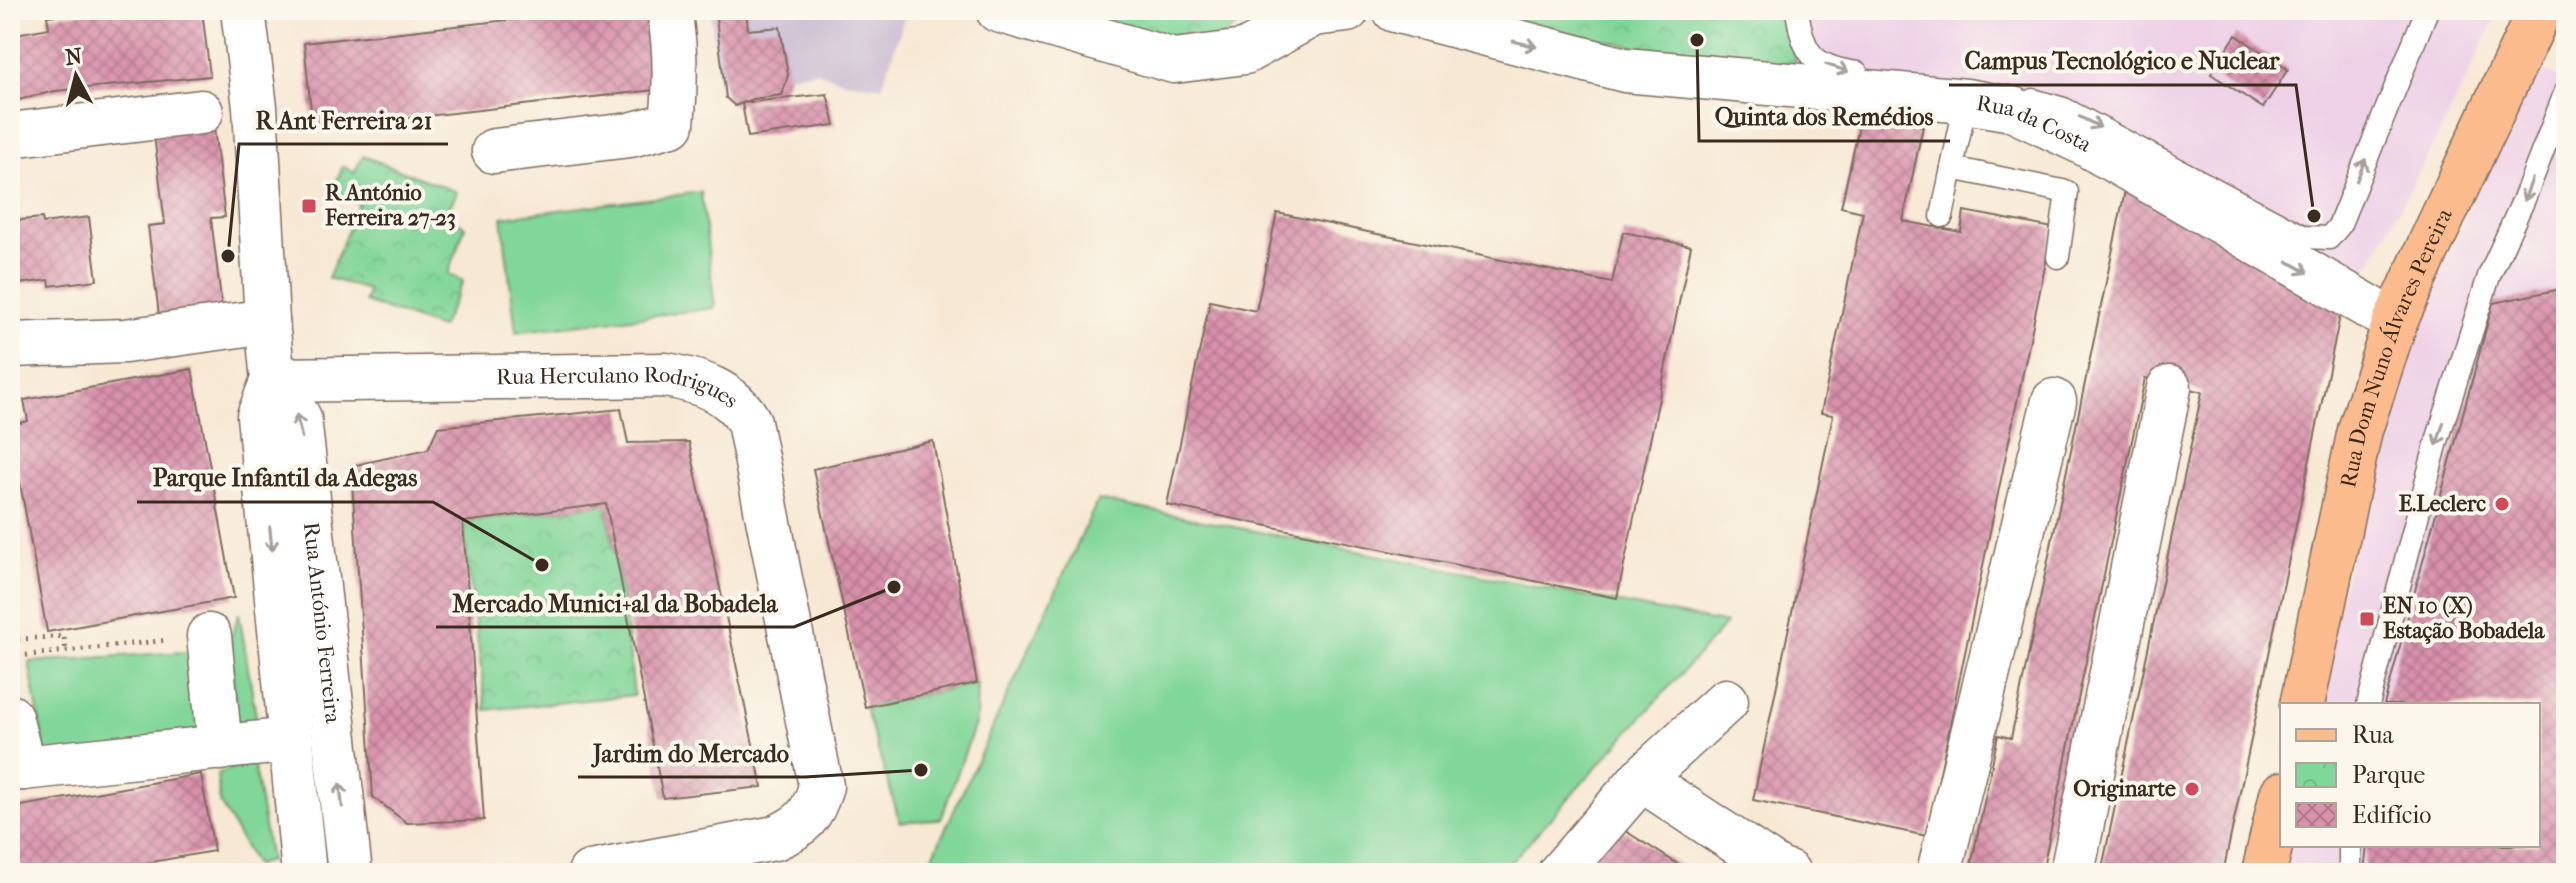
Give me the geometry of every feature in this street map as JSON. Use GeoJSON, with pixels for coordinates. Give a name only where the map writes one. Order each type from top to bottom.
{"type":"FeatureCollection","features":[{"type":"Feature","properties":{"kind":"main road","name":"Rua Dom Nuno Álvares Pereira"},"geometry":{"type":"LineString","coordinates":[[2302,703],[2360,430],[2395,322],[2540,10]]}},
{"type":"Feature","properties":{"kind":"main road"},"geometry":{"type":"LineString","coordinates":[[2264,873],[2280,803]]}},
{"type":"Feature","properties":{"kind":"street","name":"Rua António Ferreira"},"geometry":{"type":"LineString","coordinates":[[243,10],[255,107],[273,380],[259,416],[304,873]]}},
{"type":"Feature","properties":{"kind":"street"},"geometry":{"type":"LineString","coordinates":[[494,151],[630,135],[672,124],[674,48],[669,10]]}},
{"type":"Feature","properties":{"kind":"street"},"geometry":{"type":"LineString","coordinates":[[998,10],[1174,61],[1245,52],[1313,14],[1347,10]]}},
{"type":"Feature","properties":{"kind":"street","name":"Rua da Costa"},"geometry":{"type":"LineString","coordinates":[[1395,10],[1625,70],[1966,101],[2012,109],[2082,142],[2395,322]]}},
{"type":"Feature","properties":{"kind":"street"},"geometry":{"type":"LineString","coordinates":[[10,135],[201,112]]}},
{"type":"Feature","properties":{"kind":"street"},"geometry":{"type":"LineString","coordinates":[[10,345],[125,341],[267,321]]}},
{"type":"Feature","properties":{"kind":"street","name":"Rua Herculano Rodrigues"},"geometry":{"type":"LineString","coordinates":[[273,380],[666,375],[717,390],[743,410],[749,422],[821,786],[817,803],[797,828],[775,838],[590,873]]}},
{"type":"Feature","properties":{"kind":"street","name":"Rua António Ferreira"},"geometry":{"type":"LineString","coordinates":[[273,380],[299,418],[350,873]]}},
{"type":"Feature","properties":{"kind":"street"},"geometry":{"type":"LineString","coordinates":[[2072,873],[2169,388]]}},
{"type":"Feature","properties":{"kind":"street"},"geometry":{"type":"LineString","coordinates":[[1939,873],[2054,401]]}},
{"type":"Feature","properties":{"kind":"street"},"geometry":{"type":"LineString","coordinates":[[209,636],[220,748]]}},
{"type":"Feature","properties":{"kind":"street"},"geometry":{"type":"LineString","coordinates":[[1560,873],[1641,779],[1726,701]]}},
{"type":"Feature","properties":{"kind":"street"},"geometry":{"type":"LineString","coordinates":[[10,717],[16,768],[291,740]]}},
{"type":"Feature","properties":{"kind":"street"},"geometry":{"type":"LineString","coordinates":[[1641,779],[1788,873]]}},
{"type":"Feature","properties":{"kind":"lane"},"geometry":{"type":"LineString","coordinates":[[1797,10],[1801,39],[1813,58],[1836,70],[2010,94],[2064,109],[2304,237],[2329,238],[2339,226],[2427,10]]}},
{"type":"Feature","properties":{"kind":"lane"},"geometry":{"type":"LineString","coordinates":[[2369,703],[2437,441],[2489,276],[2524,199],[2566,91]]}},
{"type":"Feature","properties":{"kind":"lane"},"geometry":{"type":"LineString","coordinates":[[1942,216],[1966,101]]}},
{"type":"Feature","properties":{"kind":"lane"},"geometry":{"type":"LineString","coordinates":[[1952,168],[2067,192],[2058,257]]}},
{"type":"Feature","properties":{"kind":"lane"},"geometry":{"type":"LineString","coordinates":[[2350,847],[2350,873]]}},
{"type":"Feature","properties":{"kind":"path"},"geometry":{"type":"LineString","coordinates":[[10,640],[64,636],[66,651]]}},
{"type":"Feature","properties":{"kind":"path"},"geometry":{"type":"LineString","coordinates":[[10,657],[209,636]]}},
{"type":"Feature","properties":{"kind":"shaded area"},"geometry":{"type":"Polygon","coordinates":[[[710,10],[907,10],[882,87],[843,81],[816,71],[788,75],[782,95],[753,99],[735,106],[726,98],[718,70],[710,10]]]}},
{"type":"Feature","properties":{"kind":"shaded area"},"geometry":{"type":"Polygon","coordinates":[[[1787,10],[2499,10],[2451,112],[2357,288],[2109,144],[1796,69],[1787,10]]]}},
{"type":"Feature","properties":{"kind":"shaded area"},"geometry":{"type":"Polygon","coordinates":[[[2531,68],[2566,79],[2566,873],[2282,873],[2287,847],[2540,847],[2540,703],[2316,703],[2389,391],[2531,68]]]}},
{"type":"Feature","properties":{"kind":"green space"},"geometry":{"type":"Polygon","coordinates":[[[1055,10],[1260,10],[1216,41],[1172,46],[1055,10]]]}},
{"type":"Feature","properties":{"kind":"green space"},"geometry":{"type":"Polygon","coordinates":[[[1478,10],[1787,10],[1796,69],[1676,55],[1527,24],[1478,10]]]}},
{"type":"Feature","properties":{"kind":"green space"},"geometry":{"type":"Polygon","coordinates":[[[363,156],[457,192],[447,213],[465,227],[448,274],[463,281],[441,328],[365,302],[368,290],[328,278],[359,203],[330,195],[343,166],[354,173],[363,156]]]}},
{"type":"Feature","properties":{"kind":"green space"},"geometry":{"type":"Polygon","coordinates":[[[701,192],[715,308],[516,332],[502,217],[701,192]]]}},
{"type":"Feature","properties":{"kind":"green space"},"geometry":{"type":"Polygon","coordinates":[[[1098,500],[1726,624],[1501,873],[925,873],[1098,500]]]}},
{"type":"Feature","properties":{"kind":"green space"},"geometry":{"type":"Polygon","coordinates":[[[606,504],[624,607],[634,695],[486,710],[463,522],[606,504]]]}},
{"type":"Feature","properties":{"kind":"green space"},"geometry":{"type":"Polygon","coordinates":[[[239,613],[259,734],[236,737],[231,638],[239,613]]]}},
{"type":"Feature","properties":{"kind":"green space"},"geometry":{"type":"Polygon","coordinates":[[[200,651],[208,738],[48,768],[29,662],[200,651]]]}},
{"type":"Feature","properties":{"kind":"green space"},"geometry":{"type":"Polygon","coordinates":[[[977,683],[976,721],[941,819],[900,822],[865,707],[977,683]]]}},
{"type":"Feature","properties":{"kind":"green space"},"geometry":{"type":"Polygon","coordinates":[[[253,760],[270,861],[255,865],[220,803],[217,774],[253,760]]]}},
{"type":"Feature","properties":{"kind":"building"},"geometry":{"type":"Polygon","coordinates":[[[105,10],[202,10],[210,76],[55,91],[10,102],[10,35],[49,28],[47,16],[105,10]]]}},
{"type":"Feature","properties":{"kind":"building"},"geometry":{"type":"Polygon","coordinates":[[[598,10],[654,10],[663,89],[313,129],[304,43],[598,10]]]}},
{"type":"Feature","properties":{"kind":"building"},"geometry":{"type":"Polygon","coordinates":[[[715,10],[746,10],[748,30],[780,27],[788,75],[782,95],[753,99],[735,106],[726,98],[715,10]]]}},
{"type":"Feature","properties":{"kind":"building"},"geometry":{"type":"Polygon","coordinates":[[[2236,35],[2288,69],[2263,108],[2211,74],[2236,35]]]}},
{"type":"Feature","properties":{"kind":"building"},"geometry":{"type":"Polygon","coordinates":[[[827,94],[835,125],[748,137],[742,103],[827,94]]]}},
{"type":"Feature","properties":{"kind":"building"},"geometry":{"type":"Polygon","coordinates":[[[1862,113],[1923,126],[1903,221],[1961,232],[1964,211],[2053,228],[1927,836],[1753,800],[1833,415],[1821,413],[1863,212],[1841,207],[1862,113]]]}},
{"type":"Feature","properties":{"kind":"building"},"geometry":{"type":"Polygon","coordinates":[[[214,128],[225,217],[211,218],[222,308],[159,315],[148,226],[165,224],[154,135],[214,128]]]}},
{"type":"Feature","properties":{"kind":"building"},"geometry":{"type":"Polygon","coordinates":[[[2126,186],[2341,311],[2223,873],[2101,873],[2202,392],[2145,378],[2042,873],[1970,871],[1998,735],[2011,738],[2126,186]]]}},
{"type":"Feature","properties":{"kind":"building"},"geometry":{"type":"Polygon","coordinates":[[[1277,213],[1612,283],[1623,232],[1691,246],[1617,598],[1167,505],[1210,301],[1256,311],[1277,213]]]}},
{"type":"Feature","properties":{"kind":"building"},"geometry":{"type":"Polygon","coordinates":[[[89,217],[97,280],[50,286],[49,280],[10,285],[10,221],[42,218],[43,223],[89,217]]]}},
{"type":"Feature","properties":{"kind":"building","name":"E.Leclerc"},"geometry":{"type":"Polygon","coordinates":[[[2566,288],[2566,873],[2364,873],[2367,847],[2540,847],[2540,703],[2385,703],[2493,303],[2566,288]]]}},
{"type":"Feature","properties":{"kind":"building"},"geometry":{"type":"Polygon","coordinates":[[[192,369],[234,598],[47,632],[10,425],[28,421],[24,400],[192,369]]]}},
{"type":"Feature","properties":{"kind":"building"},"geometry":{"type":"Polygon","coordinates":[[[621,409],[628,443],[689,442],[762,787],[663,798],[606,504],[463,522],[484,820],[407,823],[373,797],[351,466],[428,449],[438,427],[621,409]]]}},
{"type":"Feature","properties":{"kind":"building"},"geometry":{"type":"Polygon","coordinates":[[[933,441],[977,683],[865,707],[813,469],[933,441]]]}},
{"type":"Feature","properties":{"kind":"building"},"geometry":{"type":"Polygon","coordinates":[[[201,774],[214,851],[90,873],[10,873],[10,808],[201,774]]]}},
{"type":"Feature","properties":{"kind":"building"},"geometry":{"type":"Polygon","coordinates":[[[1611,822],[1692,873],[1579,873],[1611,822]]]}},
{"type":"Feature","properties":{"kind":"place","name":"Quinta dos Remédios"},"geometry":{"type":"Point","coordinates":[1697,40]}},
{"type":"Feature","properties":{"kind":"place","name":"R António Ferreira 27-23"},"geometry":{"type":"Point","coordinates":[309,206]}},
{"type":"Feature","properties":{"kind":"place","name":"Campus Tecnológico e Nuclear"},"geometry":{"type":"Point","coordinates":[2314,216]}},
{"type":"Feature","properties":{"kind":"place","name":"R Ant Ferreira 21"},"geometry":{"type":"Point","coordinates":[228,256]}},
{"type":"Feature","properties":{"kind":"place","name":"E.Leclerc"},"geometry":{"type":"Point","coordinates":[2502,504]}},
{"type":"Feature","properties":{"kind":"place","name":"Parque Infantil da Adegas"},"geometry":{"type":"Point","coordinates":[542,565]}},
{"type":"Feature","properties":{"kind":"place","name":"Mercado Munici+al da Bobadela"},"geometry":{"type":"Point","coordinates":[894,587]}},
{"type":"Feature","properties":{"kind":"place","name":"EN 10 (X) Estação Bobadela"},"geometry":{"type":"Point","coordinates":[2367,619]}},
{"type":"Feature","properties":{"kind":"place","name":"Jardim do Mercado"},"geometry":{"type":"Point","coordinates":[921,770]}},
{"type":"Feature","properties":{"kind":"place","name":"Originarte"},"geometry":{"type":"Point","coordinates":[2192,789]}}]}
